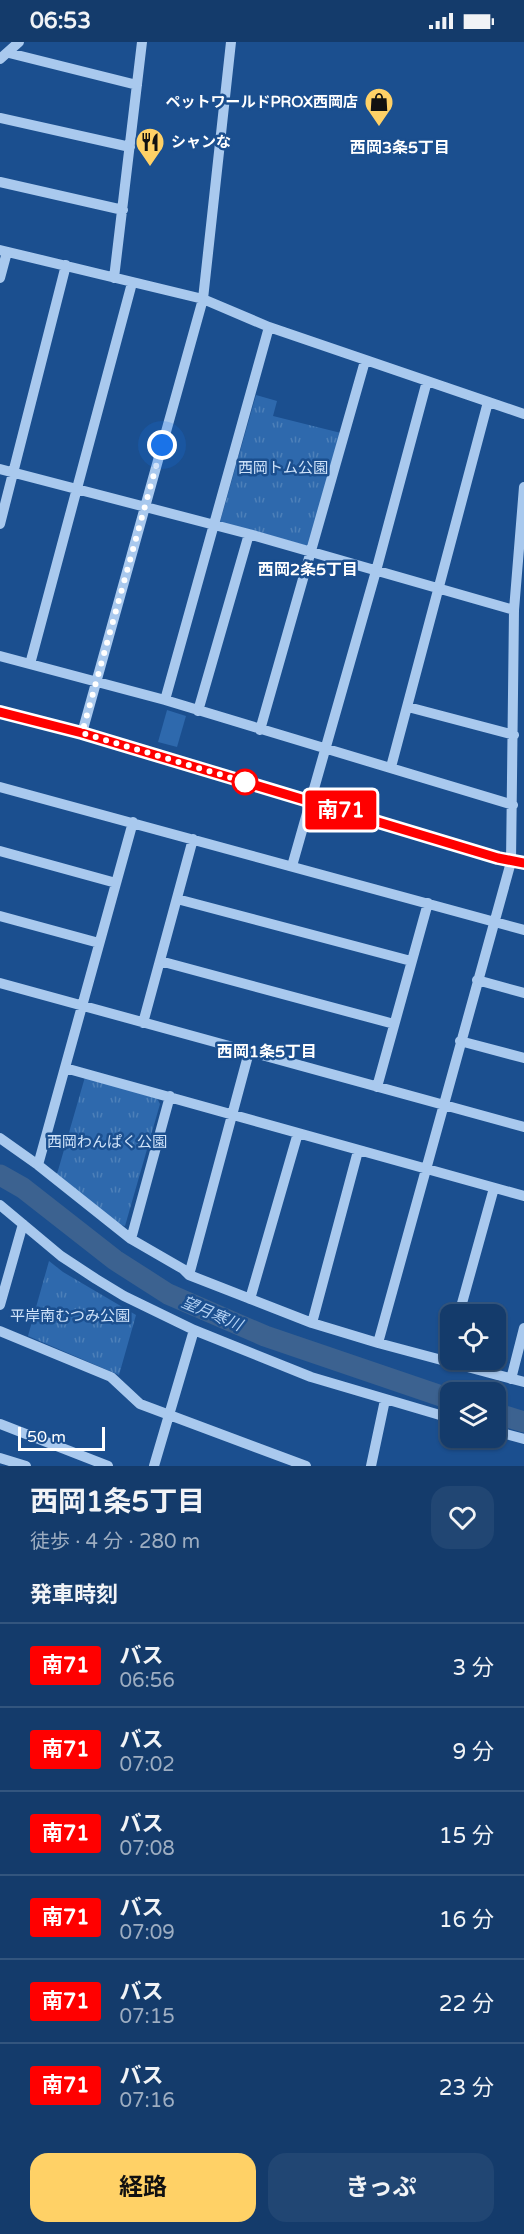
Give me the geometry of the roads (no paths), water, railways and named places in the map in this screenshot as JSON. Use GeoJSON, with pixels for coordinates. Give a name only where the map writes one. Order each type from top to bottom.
{"type":"FeatureCollection","features":[{"type":"Feature","properties":{"kind":"street"},"geometry":{"type":"LineString","coordinates":[[4,56],[20,42]]}},
{"type":"Feature","properties":{"kind":"street"},"geometry":{"type":"LineString","coordinates":[[114,278],[142,42]]}},
{"type":"Feature","properties":{"kind":"street"},"geometry":{"type":"LineString","coordinates":[[82,733],[203,298],[231,42]]}},
{"type":"Feature","properties":{"kind":"street"},"geometry":{"type":"LineString","coordinates":[[4,56],[137,85]]}},
{"type":"Feature","properties":{"kind":"street"},"geometry":{"type":"LineString","coordinates":[[0,118],[130,147]]}},
{"type":"Feature","properties":{"kind":"street"},"geometry":{"type":"LineString","coordinates":[[0,182],[123,210]]}},
{"type":"Feature","properties":{"kind":"street"},"geometry":{"type":"LineString","coordinates":[[0,278],[4,251],[203,298],[270,327],[524,414]]}},
{"type":"Feature","properties":{"kind":"street"},"geometry":{"type":"LineString","coordinates":[[0,524],[66,265]]}},
{"type":"Feature","properties":{"kind":"street"},"geometry":{"type":"LineString","coordinates":[[30,664],[132,282]]}},
{"type":"Feature","properties":{"kind":"street"},"geometry":{"type":"LineString","coordinates":[[165,700],[270,327]]}},
{"type":"Feature","properties":{"kind":"street"},"geometry":{"type":"LineString","coordinates":[[260,730],[365,361]]}},
{"type":"Feature","properties":{"kind":"street"},"geometry":{"type":"LineString","coordinates":[[292,866],[376,571],[427,381]]}},
{"type":"Feature","properties":{"kind":"street"},"geometry":{"type":"LineString","coordinates":[[391,767],[488,402]]}},
{"type":"Feature","properties":{"kind":"street"},"geometry":{"type":"LineString","coordinates":[[0,469],[77,491],[249,534],[514,610]]}},
{"type":"Feature","properties":{"kind":"street"},"geometry":{"type":"LineString","coordinates":[[378,1343],[511,862],[514,610],[524,487]]}},
{"type":"Feature","properties":{"kind":"street"},"geometry":{"type":"LineString","coordinates":[[198,711],[249,534]]}},
{"type":"Feature","properties":{"kind":"street"},"geometry":{"type":"LineString","coordinates":[[0,656],[165,700],[513,805]]}},
{"type":"Feature","properties":{"kind":"street"},"geometry":{"type":"LineString","coordinates":[[408,706],[514,735]]}},
{"type":"Feature","properties":{"kind":"street"},"geometry":{"type":"LineString","coordinates":[[0,712],[82,733],[511,862],[524,863]]}},
{"type":"Feature","properties":{"kind":"street"},"geometry":{"type":"LineString","coordinates":[[0,787],[524,930]]}},
{"type":"Feature","properties":{"kind":"street"},"geometry":{"type":"LineString","coordinates":[[38,1165],[133,822]]}},
{"type":"Feature","properties":{"kind":"street"},"geometry":{"type":"LineString","coordinates":[[143,1023],[193,839]]}},
{"type":"Feature","properties":{"kind":"street"},"geometry":{"type":"LineString","coordinates":[[0,851],[116,883]]}},
{"type":"Feature","properties":{"kind":"street"},"geometry":{"type":"LineString","coordinates":[[177,899],[411,961]]}},
{"type":"Feature","properties":{"kind":"street"},"geometry":{"type":"LineString","coordinates":[[377,1087],[428,903]]}},
{"type":"Feature","properties":{"kind":"street"},"geometry":{"type":"LineString","coordinates":[[0,916],[99,943]]}},
{"type":"Feature","properties":{"kind":"street"},"geometry":{"type":"LineString","coordinates":[[160,961],[394,1024]]}},
{"type":"Feature","properties":{"kind":"street"},"geometry":{"type":"LineString","coordinates":[[477,980],[524,993]]}},
{"type":"Feature","properties":{"kind":"street"},"geometry":{"type":"LineString","coordinates":[[0,983],[524,1127]]}},
{"type":"Feature","properties":{"kind":"street"},"geometry":{"type":"LineString","coordinates":[[460,1041],[524,1058]]}},
{"type":"Feature","properties":{"kind":"street"},"geometry":{"type":"LineString","coordinates":[[189,1275],[249,1052]]}},
{"type":"Feature","properties":{"kind":"street"},"geometry":{"type":"LineString","coordinates":[[65,1068],[524,1196]]}},
{"type":"Feature","properties":{"kind":"street"},"geometry":{"type":"LineString","coordinates":[[131,1239],[170,1096]]}},
{"type":"Feature","properties":{"kind":"street"},"geometry":{"type":"LineString","coordinates":[[250,1299],[298,1133]]}},
{"type":"Feature","properties":{"kind":"street"},"geometry":{"type":"LineString","coordinates":[[0,1138],[38,1165],[131,1239],[183,1269],[189,1275],[312,1323],[440,1360]]}},
{"type":"Feature","properties":{"kind":"street"},"geometry":{"type":"LineString","coordinates":[[312,1323],[358,1151]]}},
{"type":"Feature","properties":{"kind":"street"},"geometry":{"type":"LineString","coordinates":[[462,1304],[494,1188]]}},
{"type":"Feature","properties":{"kind":"street"},"geometry":{"type":"LineString","coordinates":[[0,1205],[61,1256],[105,1285],[194,1330],[311,1377],[440,1415]]}},
{"type":"Feature","properties":{"kind":"street"},"geometry":{"type":"LineString","coordinates":[[0,1305],[23,1224]]}},
{"type":"Feature","properties":{"kind":"street"},"geometry":{"type":"LineString","coordinates":[[511,1379],[524,1328]]}},
{"type":"Feature","properties":{"kind":"street"},"geometry":{"type":"LineString","coordinates":[[154,1466],[194,1330]]}},
{"type":"Feature","properties":{"kind":"street"},"geometry":{"type":"LineString","coordinates":[[0,1331],[111,1377],[140,1404],[306,1466]]}},
{"type":"Feature","properties":{"kind":"street"},"geometry":{"type":"LineString","coordinates":[[477,1370],[524,1382]]}},
{"type":"Feature","properties":{"kind":"street"},"geometry":{"type":"LineString","coordinates":[[371,1466],[385,1400]]}},
{"type":"Feature","properties":{"kind":"street"},"geometry":{"type":"LineString","coordinates":[[0,1424],[83,1462],[108,1466]]}},
{"type":"Feature","properties":{"kind":"street"},"geometry":{"type":"LineString","coordinates":[[506,1434],[524,1439]]}},
{"type":"Feature","properties":{"kind":"street"},"geometry":{"type":"LineString","coordinates":[[0,1458],[26,1466]]}},
{"type":"Feature","properties":{"kind":"waterway","name":"望月寒川"},"geometry":{"type":"LineString","coordinates":[[0,1175],[23,1188],[115,1260],[168,1294],[265,1336],[440,1396]]}},
{"type":"Feature","properties":{"kind":"waterway","name":"望月寒川"},"geometry":{"type":"LineString","coordinates":[[506,1416],[524,1422]]}},
{"type":"Feature","properties":{"kind":"place","name":"ペットワールドPROX西岡店"},"geometry":{"type":"Point","coordinates":[379,128]}},
{"type":"Feature","properties":{"kind":"place","name":"シャンな"},"geometry":{"type":"Point","coordinates":[150,168]}},
{"type":"Feature","properties":{"kind":"district","name":"西岡3条5丁目"},"geometry":{"type":"Point","coordinates":[400,147]}},
{"type":"Feature","properties":{"kind":"district","name":"西岡2条5丁目"},"geometry":{"type":"Point","coordinates":[308,569]}},
{"type":"Feature","properties":{"kind":"district","name":"西岡1条5丁目"},"geometry":{"type":"Point","coordinates":[267,1051]}},
{"type":"Feature","properties":{"kind":"park label","name":"西岡トム公園"},"geometry":{"type":"Point","coordinates":[283,468]}},
{"type":"Feature","properties":{"kind":"park label","name":"西岡わんぱく公園"},"geometry":{"type":"Point","coordinates":[107,1142]}},
{"type":"Feature","properties":{"kind":"park label","name":"平岸南むつみ公園"},"geometry":{"type":"Point","coordinates":[70,1316]}}]}
